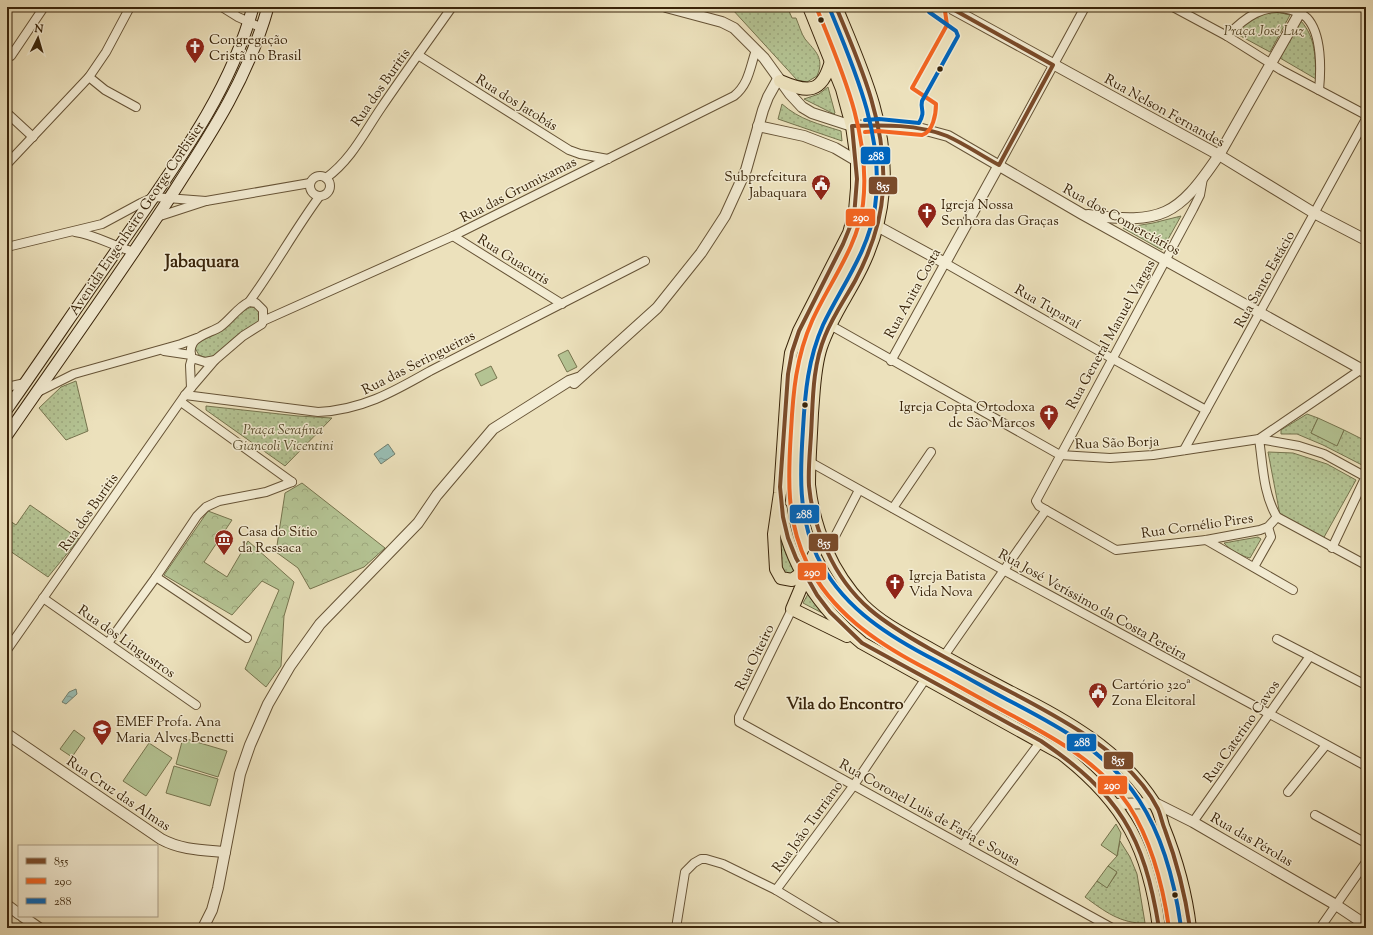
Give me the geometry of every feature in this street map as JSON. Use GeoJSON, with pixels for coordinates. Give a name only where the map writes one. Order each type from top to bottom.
{"type":"FeatureCollection","features":[{"type":"Feature","properties":{"kind":"main road","name":"Avenida Engenheiro George Corbisier"},"geometry":{"type":"LineString","coordinates":[[7,409],[154,197],[199,127],[216,98],[249,22],[253,7]]}},
{"type":"Feature","properties":{"kind":"main road","name":"Avenida Engenheiro George Corbisier"},"geometry":{"type":"LineString","coordinates":[[7,434],[135,252],[229,104],[245,73],[262,28],[268,7]]}},
{"type":"Feature","properties":{"kind":"main road"},"geometry":{"type":"LineString","coordinates":[[804,576],[792,580],[786,580],[778,575],[776,569],[774,534],[780,493],[788,376],[792,353],[799,332],[849,233],[855,211],[857,161],[852,126],[842,90],[809,7]]}},
{"type":"Feature","properties":{"kind":"main road"},"geometry":{"type":"LineString","coordinates":[[836,7],[865,76],[878,125],[883,168],[883,189],[877,226],[864,261],[830,325],[817,358],[810,462],[810,499],[827,541],[830,559],[844,582],[864,606],[901,633],[1046,710],[1084,732],[1107,749],[1127,769],[1155,803],[1172,849],[1188,911],[1190,928]]}},
{"type":"Feature","properties":{"kind":"main road"},"geometry":{"type":"LineString","coordinates":[[779,80],[800,90],[813,89],[825,78],[831,62]]}},
{"type":"Feature","properties":{"kind":"main road"},"geometry":{"type":"LineString","coordinates":[[780,493],[786,535],[804,576],[830,614],[862,643]]}},
{"type":"Feature","properties":{"kind":"main road"},"geometry":{"type":"LineString","coordinates":[[827,541],[804,576],[792,609],[862,643],[1041,741],[1062,754],[1087,773],[1115,804],[1135,837],[1150,880],[1159,928]]}},
{"type":"Feature","properties":{"kind":"street"},"geometry":{"type":"LineString","coordinates":[[7,56],[11,56],[44,7]]}},
{"type":"Feature","properties":{"kind":"street"},"geometry":{"type":"LineString","coordinates":[[7,164],[89,77],[106,52],[130,7]]}},
{"type":"Feature","properties":{"kind":"street"},"geometry":{"type":"LineString","coordinates":[[222,7],[262,28]]}},
{"type":"Feature","properties":{"kind":"street","name":"Rua dos Buritis"},"geometry":{"type":"LineString","coordinates":[[326,178],[350,157],[367,128],[452,7]]}},
{"type":"Feature","properties":{"kind":"street"},"geometry":{"type":"LineString","coordinates":[[666,7],[728,24],[756,50],[802,107],[812,113],[852,126]]}},
{"type":"Feature","properties":{"kind":"street","name":"Rua Nelson Fernandes"},"geometry":{"type":"LineString","coordinates":[[949,7],[1218,155],[1314,213],[1366,240]]}},
{"type":"Feature","properties":{"kind":"street","name":"Rua Anita Costa"},"geometry":{"type":"LineString","coordinates":[[891,361],[1086,7]]}},
{"type":"Feature","properties":{"kind":"street"},"geometry":{"type":"LineString","coordinates":[[1173,7],[1227,36],[1271,64],[1366,115]]}},
{"type":"Feature","properties":{"kind":"street"},"geometry":{"type":"LineString","coordinates":[[1227,36],[1255,12],[1270,8],[1301,10],[1316,36],[1321,60],[1319,90]]}},
{"type":"Feature","properties":{"kind":"street"},"geometry":{"type":"LineString","coordinates":[[1082,214],[1121,218],[1152,217],[1178,205],[1203,178],[1218,155],[1301,10]]}},
{"type":"Feature","properties":{"kind":"street","name":"Rua das Grumixamas"},"geometry":{"type":"LineString","coordinates":[[215,360],[243,336],[264,321],[453,236],[734,96],[740,91],[748,77],[756,50]]}},
{"type":"Feature","properties":{"kind":"street","name":"Rua dos Jatobás"},"geometry":{"type":"LineString","coordinates":[[418,55],[569,150],[580,154],[608,159]]}},
{"type":"Feature","properties":{"kind":"street"},"geometry":{"type":"LineString","coordinates":[[89,77],[106,90],[136,107]]}},
{"type":"Feature","properties":{"kind":"street"},"geometry":{"type":"LineString","coordinates":[[203,928],[212,910],[240,774],[250,745],[268,704],[290,666],[320,624],[418,523],[446,484],[488,437],[496,434],[568,380],[578,378],[629,335],[657,308],[701,253],[725,216],[746,170],[758,126],[768,97],[779,80]]}},
{"type":"Feature","properties":{"kind":"street"},"geometry":{"type":"LineString","coordinates":[[7,114],[33,137]]}},
{"type":"Feature","properties":{"kind":"street","name":"Rua Santo Estácio"},"geometry":{"type":"LineString","coordinates":[[1184,450],[1366,119]]}},
{"type":"Feature","properties":{"kind":"street","name":"Rua dos Comerciários"},"geometry":{"type":"LineString","coordinates":[[852,126],[878,125],[922,129],[948,136],[1082,214],[1364,370]]}},
{"type":"Feature","properties":{"kind":"street"},"geometry":{"type":"LineString","coordinates":[[758,126],[804,136],[835,148],[857,161]]}},
{"type":"Feature","properties":{"kind":"street"},"geometry":{"type":"LineString","coordinates":[[835,148],[845,148],[855,144]]}},
{"type":"Feature","properties":{"kind":"street"},"geometry":{"type":"LineString","coordinates":[[157,217],[206,201],[310,182],[317,176],[326,178],[330,183],[330,190],[326,195],[316,195],[310,189],[310,182]]}},
{"type":"Feature","properties":{"kind":"street","name":"Rua General Manuel Vargas"},"geometry":{"type":"LineString","coordinates":[[1046,510],[1039,506],[1036,501],[1113,360],[1200,195],[1203,178]]}},
{"type":"Feature","properties":{"kind":"street"},"geometry":{"type":"LineString","coordinates":[[36,393],[74,374],[197,338],[212,332],[222,325],[252,303],[316,195]]}},
{"type":"Feature","properties":{"kind":"street"},"geometry":{"type":"LineString","coordinates":[[7,247],[102,224],[141,202],[154,197],[206,201]]}},
{"type":"Feature","properties":{"kind":"street"},"geometry":{"type":"LineString","coordinates":[[100,238],[102,224]]}},
{"type":"Feature","properties":{"kind":"street","name":"Rua Tuparaí"},"geometry":{"type":"LineString","coordinates":[[877,226],[945,263],[1113,360],[1206,410]]}},
{"type":"Feature","properties":{"kind":"street"},"geometry":{"type":"LineString","coordinates":[[72,231],[100,238],[118,248],[135,252]]}},
{"type":"Feature","properties":{"kind":"street","name":"Rua Guacuris"},"geometry":{"type":"LineString","coordinates":[[453,236],[562,304]]}},
{"type":"Feature","properties":{"kind":"street","name":"Rua das Seringueiras"},"geometry":{"type":"LineString","coordinates":[[186,395],[318,412],[337,411],[357,407],[391,393],[645,261]]}},
{"type":"Feature","properties":{"kind":"street"},"geometry":{"type":"LineString","coordinates":[[252,303],[263,310],[264,321]]}},
{"type":"Feature","properties":{"kind":"street","name":"Rua São Borja"},"geometry":{"type":"LineString","coordinates":[[830,325],[891,361],[1060,455],[1110,458],[1153,456],[1259,439],[1364,370]]}},
{"type":"Feature","properties":{"kind":"street"},"geometry":{"type":"LineString","coordinates":[[108,643],[156,577],[197,516],[206,507],[219,501],[266,492],[292,482],[186,395],[192,357],[191,346],[197,338]]}},
{"type":"Feature","properties":{"kind":"street"},"geometry":{"type":"LineString","coordinates":[[159,350],[192,357],[205,362],[215,360]]}},
{"type":"Feature","properties":{"kind":"street","name":"Rua dos Buritis"},"geometry":{"type":"LineString","coordinates":[[7,650],[186,395],[215,360]]}},
{"type":"Feature","properties":{"kind":"street"},"geometry":{"type":"LineString","coordinates":[[56,364],[62,372],[74,374]]}},
{"type":"Feature","properties":{"kind":"street"},"geometry":{"type":"LineString","coordinates":[[7,387],[25,383]]}},
{"type":"Feature","properties":{"kind":"street"},"geometry":{"type":"LineString","coordinates":[[1332,548],[1366,477],[1324,454],[1299,446],[1259,439],[1267,492],[1272,509],[1277,517],[1332,548],[1366,565]]}},
{"type":"Feature","properties":{"kind":"street"},"geometry":{"type":"LineString","coordinates":[[893,508],[931,452]]}},
{"type":"Feature","properties":{"kind":"street","name":"Rua José Veríssimo da Costa Pereira"},"geometry":{"type":"LineString","coordinates":[[810,462],[1004,571],[1366,766]]}},
{"type":"Feature","properties":{"kind":"street"},"geometry":{"type":"LineString","coordinates":[[827,541],[859,490]]}},
{"type":"Feature","properties":{"kind":"street"},"geometry":{"type":"LineString","coordinates":[[944,656],[1046,510]]}},
{"type":"Feature","properties":{"kind":"street","name":"Rua Cornélio Pires"},"geometry":{"type":"LineString","coordinates":[[1046,510],[1116,550],[1206,540],[1268,527],[1277,517]]}},
{"type":"Feature","properties":{"kind":"street"},"geometry":{"type":"LineString","coordinates":[[1254,567],[1272,537],[1268,527]]}},
{"type":"Feature","properties":{"kind":"street"},"geometry":{"type":"LineString","coordinates":[[1206,540],[1293,590]]}},
{"type":"Feature","properties":{"kind":"street"},"geometry":{"type":"LineString","coordinates":[[156,577],[246,638]]}},
{"type":"Feature","properties":{"kind":"street","name":"Rua dos Lingustros"},"geometry":{"type":"LineString","coordinates":[[43,598],[196,705]]}},
{"type":"Feature","properties":{"kind":"street","name":"Rua Oiteiro"},"geometry":{"type":"LineString","coordinates":[[739,717],[792,609]]}},
{"type":"Feature","properties":{"kind":"street"},"geometry":{"type":"LineString","coordinates":[[1277,639],[1366,685]]}},
{"type":"Feature","properties":{"kind":"street","name":"Rua Caterino Cavos"},"geometry":{"type":"LineString","coordinates":[[1193,822],[1310,656]]}},
{"type":"Feature","properties":{"kind":"street","name":"Rua João Turriano"},"geometry":{"type":"LineString","coordinates":[[776,890],[854,785],[926,678]]}},
{"type":"Feature","properties":{"kind":"street","name":"Rua Coronel Luis de Faria e Sousa"},"geometry":{"type":"LineString","coordinates":[[739,717],[738,720],[741,724],[1112,928]]}},
{"type":"Feature","properties":{"kind":"street","name":"Rua Cruz das Almas"},"geometry":{"type":"LineString","coordinates":[[7,734],[161,839],[171,844],[194,850],[225,852]]}},
{"type":"Feature","properties":{"kind":"street"},"geometry":{"type":"LineString","coordinates":[[963,845],[1041,741]]}},
{"type":"Feature","properties":{"kind":"street"},"geometry":{"type":"LineString","coordinates":[[1288,792],[1326,745]]}},
{"type":"Feature","properties":{"kind":"street","name":"Rua das Pérolas"},"geometry":{"type":"LineString","coordinates":[[1115,804],[1155,803],[1193,822],[1336,905],[1366,925]]}},
{"type":"Feature","properties":{"kind":"street"},"geometry":{"type":"LineString","coordinates":[[1315,815],[1366,843]]}},
{"type":"Feature","properties":{"kind":"street"},"geometry":{"type":"LineString","coordinates":[[676,928],[685,872],[694,863],[701,859],[712,860],[723,864],[776,890],[839,928]]}},
{"type":"Feature","properties":{"kind":"street"},"geometry":{"type":"LineString","coordinates":[[1320,928],[1366,862]]}},
{"type":"Feature","properties":{"kind":"street"},"geometry":{"type":"LineString","coordinates":[[7,906],[18,913]]}},
{"type":"Feature","properties":{"kind":"street"},"geometry":{"type":"LineString","coordinates":[[23,917],[39,928]]}},
{"type":"Feature","properties":{"kind":"green space"},"geometry":{"type":"Polygon","coordinates":[[[732,9],[789,11],[792,18],[796,18],[805,39],[818,55],[820,64],[817,76],[807,82],[797,80],[732,9]]]}},
{"type":"Feature","properties":{"kind":"green space","name":"Praça José Luz"},"geometry":{"type":"Polygon","coordinates":[[[1267,12],[1277,12],[1290,15],[1270,52],[1235,33],[1247,21],[1267,12]]]}},
{"type":"Feature","properties":{"kind":"green space","name":"Praça José Luz"},"geometry":{"type":"Polygon","coordinates":[[[1301,21],[1310,34],[1314,48],[1316,79],[1280,58],[1301,21]]]}},
{"type":"Feature","properties":{"kind":"green space"},"geometry":{"type":"Polygon","coordinates":[[[828,87],[834,114],[804,99],[819,94],[828,87]]]}},
{"type":"Feature","properties":{"kind":"green space"},"geometry":{"type":"Polygon","coordinates":[[[782,104],[803,118],[841,131],[842,141],[778,119],[782,104]]]}},
{"type":"Feature","properties":{"kind":"green space"},"geometry":{"type":"Polygon","coordinates":[[[1181,216],[1162,250],[1123,228],[1153,223],[1181,216]]]}},
{"type":"Feature","properties":{"kind":"green space"},"geometry":{"type":"Polygon","coordinates":[[[253,307],[260,311],[260,322],[235,337],[213,357],[209,359],[199,355],[195,348],[199,342],[218,333],[245,310],[253,307]]]}},
{"type":"Feature","properties":{"kind":"green space"},"geometry":{"type":"Polygon","coordinates":[[[568,350],[577,367],[567,372],[558,355],[568,350]]]}},
{"type":"Feature","properties":{"kind":"green space"},"geometry":{"type":"Polygon","coordinates":[[[491,366],[497,378],[481,386],[475,374],[491,366]]]}},
{"type":"Feature","properties":{"kind":"green space"},"geometry":{"type":"Polygon","coordinates":[[[76,381],[88,431],[66,440],[39,408],[61,387],[76,381]]]}},
{"type":"Feature","properties":{"kind":"green space","name":"Praça Serafina Giancoli Vicentini"},"geometry":{"type":"Polygon","coordinates":[[[206,406],[298,416],[332,418],[285,466],[206,410],[206,406]]]}},
{"type":"Feature","properties":{"kind":"green space"},"geometry":{"type":"Polygon","coordinates":[[[1307,414],[1318,418],[1311,433],[1337,445],[1344,430],[1366,441],[1366,465],[1362,465],[1323,445],[1297,434],[1281,434],[1281,430],[1307,414]]]}},
{"type":"Feature","properties":{"kind":"green space"},"geometry":{"type":"Polygon","coordinates":[[[1318,418],[1344,430],[1337,446],[1311,433],[1318,418]]]}},
{"type":"Feature","properties":{"kind":"green space"},"geometry":{"type":"Polygon","coordinates":[[[1268,452],[1293,453],[1327,464],[1356,480],[1323,539],[1280,515],[1268,452]]]}},
{"type":"Feature","properties":{"kind":"green space"},"geometry":{"type":"Polygon","coordinates":[[[302,483],[385,548],[364,567],[310,589],[298,568],[276,552],[285,493],[302,483]]]}},
{"type":"Feature","properties":{"kind":"green space"},"geometry":{"type":"Polygon","coordinates":[[[30,505],[79,539],[48,577],[10,551],[7,553],[7,519],[16,525],[30,505]]]}},
{"type":"Feature","properties":{"kind":"green space"},"geometry":{"type":"Polygon","coordinates":[[[208,511],[232,520],[204,562],[227,577],[248,541],[294,582],[284,616],[281,666],[266,687],[245,669],[279,590],[262,581],[232,615],[164,575],[208,511]]]}},
{"type":"Feature","properties":{"kind":"green space"},"geometry":{"type":"Polygon","coordinates":[[[779,532],[794,570],[792,574],[783,573],[780,560],[779,532]]]}},
{"type":"Feature","properties":{"kind":"green space"},"geometry":{"type":"Polygon","coordinates":[[[1258,537],[1261,539],[1250,558],[1243,556],[1229,548],[1224,543],[1258,537]]]}},
{"type":"Feature","properties":{"kind":"green space"},"geometry":{"type":"Polygon","coordinates":[[[808,594],[824,614],[803,603],[808,594]]]}},
{"type":"Feature","properties":{"kind":"green space"},"geometry":{"type":"Polygon","coordinates":[[[74,730],[85,738],[72,757],[60,749],[74,730]]]}},
{"type":"Feature","properties":{"kind":"green space"},"geometry":{"type":"Polygon","coordinates":[[[183,738],[227,751],[218,777],[176,764],[183,738]]]}},
{"type":"Feature","properties":{"kind":"green space"},"geometry":{"type":"Polygon","coordinates":[[[149,743],[172,758],[146,796],[123,781],[149,743]]]}},
{"type":"Feature","properties":{"kind":"green space"},"geometry":{"type":"Polygon","coordinates":[[[174,766],[218,779],[210,806],[166,793],[174,766]]]}},
{"type":"Feature","properties":{"kind":"green space"},"geometry":{"type":"Polygon","coordinates":[[[1116,824],[1121,833],[1117,856],[1101,845],[1116,824]]]}},
{"type":"Feature","properties":{"kind":"green space"},"geometry":{"type":"Polygon","coordinates":[[[1120,841],[1130,857],[1137,874],[1145,923],[1136,923],[1113,916],[1085,897],[1097,881],[1107,887],[1117,873],[1108,866],[1117,856],[1120,841]]]}},
{"type":"Feature","properties":{"kind":"green space"},"geometry":{"type":"Polygon","coordinates":[[[1108,866],[1117,872],[1107,888],[1097,881],[1108,866]]]}},
{"type":"Feature","properties":{"kind":"water"},"geometry":{"type":"Polygon","coordinates":[[[388,444],[395,454],[381,464],[374,454],[388,444]]]}},
{"type":"Feature","properties":{"kind":"water"},"geometry":{"type":"Polygon","coordinates":[[[76,689],[77,694],[66,704],[62,702],[69,692],[76,689]]]}},
{"type":"Feature","properties":{"kind":"transit line","name":"288"},"geometry":{"type":"LineString","coordinates":[[829,7],[849,55],[866,105],[876,156],[877,181],[875,207],[867,239],[854,268],[823,325],[814,351],[808,376],[804,416],[801,478],[803,509],[811,541],[826,573],[850,602],[878,626],[910,647],[1062,729],[1096,753],[1112,767],[1139,800],[1155,829],[1167,861],[1181,927]]}},
{"type":"Feature","properties":{"kind":"transit line","name":"855"},"geometry":{"type":"LineString","coordinates":[[836,7],[863,74],[876,119],[881,142],[883,190],[880,214],[870,248],[855,281],[828,329],[821,348],[815,372],[809,486],[811,503],[821,536],[836,569],[846,584],[858,598],[883,620],[930,649],[1026,700],[1091,738],[1130,771],[1146,789],[1158,809],[1180,878],[1190,928]]}},
{"type":"Feature","properties":{"kind":"transit line","name":"290"},"geometry":{"type":"LineString","coordinates":[[865,132],[878,131],[922,135],[931,127],[936,104],[912,88],[947,25],[945,11],[942,7]]}},
{"type":"Feature","properties":{"kind":"transit line","name":"855"},"geometry":{"type":"LineString","coordinates":[[949,7],[1053,65],[999,165],[954,139],[936,132],[900,126],[852,126],[857,179],[854,217],[843,244],[799,331],[792,352],[788,374],[780,487],[783,517],[788,538],[796,558],[817,595],[830,612],[862,643],[1041,741],[1068,760],[1109,799],[1124,820],[1136,842],[1153,895],[1159,928]]}},
{"type":"Feature","properties":{"kind":"transit line","name":"290"},"geometry":{"type":"LineString","coordinates":[[817,9],[845,80],[859,128],[863,153],[864,178],[863,204],[855,235],[849,250],[812,321],[802,348],[796,375],[792,417],[789,482],[792,514],[800,547],[817,580],[842,611],[856,624],[904,656],[1054,739],[1087,762],[1117,789],[1137,820],[1150,849],[1160,880],[1169,928]]}},
{"type":"Feature","properties":{"kind":"transit line","name":"288"},"geometry":{"type":"LineString","coordinates":[[865,120],[879,119],[919,123],[922,113],[922,101],[958,36],[956,31],[929,12]]}},
{"type":"Feature","properties":{"kind":"place","name":"Congregação Cristã no Brasil"},"geometry":{"type":"Point","coordinates":[195,64]}},
{"type":"Feature","properties":{"kind":"place","name":"Subprefeitura Jabaquara"},"geometry":{"type":"Point","coordinates":[821,201]}},
{"type":"Feature","properties":{"kind":"place","name":"Igreja Nossa Senhora das Graças"},"geometry":{"type":"Point","coordinates":[927,229]}},
{"type":"Feature","properties":{"kind":"place","name":"Igreja Copta Ortodoxa de São Marcos"},"geometry":{"type":"Point","coordinates":[1049,431]}},
{"type":"Feature","properties":{"kind":"place","name":"Casa do Sítio da Ressaca"},"geometry":{"type":"Point","coordinates":[224,556]}},
{"type":"Feature","properties":{"kind":"place","name":"Igreja Batista Vida Nova"},"geometry":{"type":"Point","coordinates":[895,600]}},
{"type":"Feature","properties":{"kind":"place","name":"Cartório 320ª Zona Eleitoral"},"geometry":{"type":"Point","coordinates":[1098,709]}},
{"type":"Feature","properties":{"kind":"place","name":"EMEF Profa. Ana Maria Alves Benetti"},"geometry":{"type":"Point","coordinates":[102,746]}},
{"type":"Feature","properties":{"kind":"district","name":"Jabaquara"},"geometry":{"type":"Point","coordinates":[202,261]}},
{"type":"Feature","properties":{"kind":"district","name":"Vila do Encontro"},"geometry":{"type":"Point","coordinates":[845,703]}}]}
